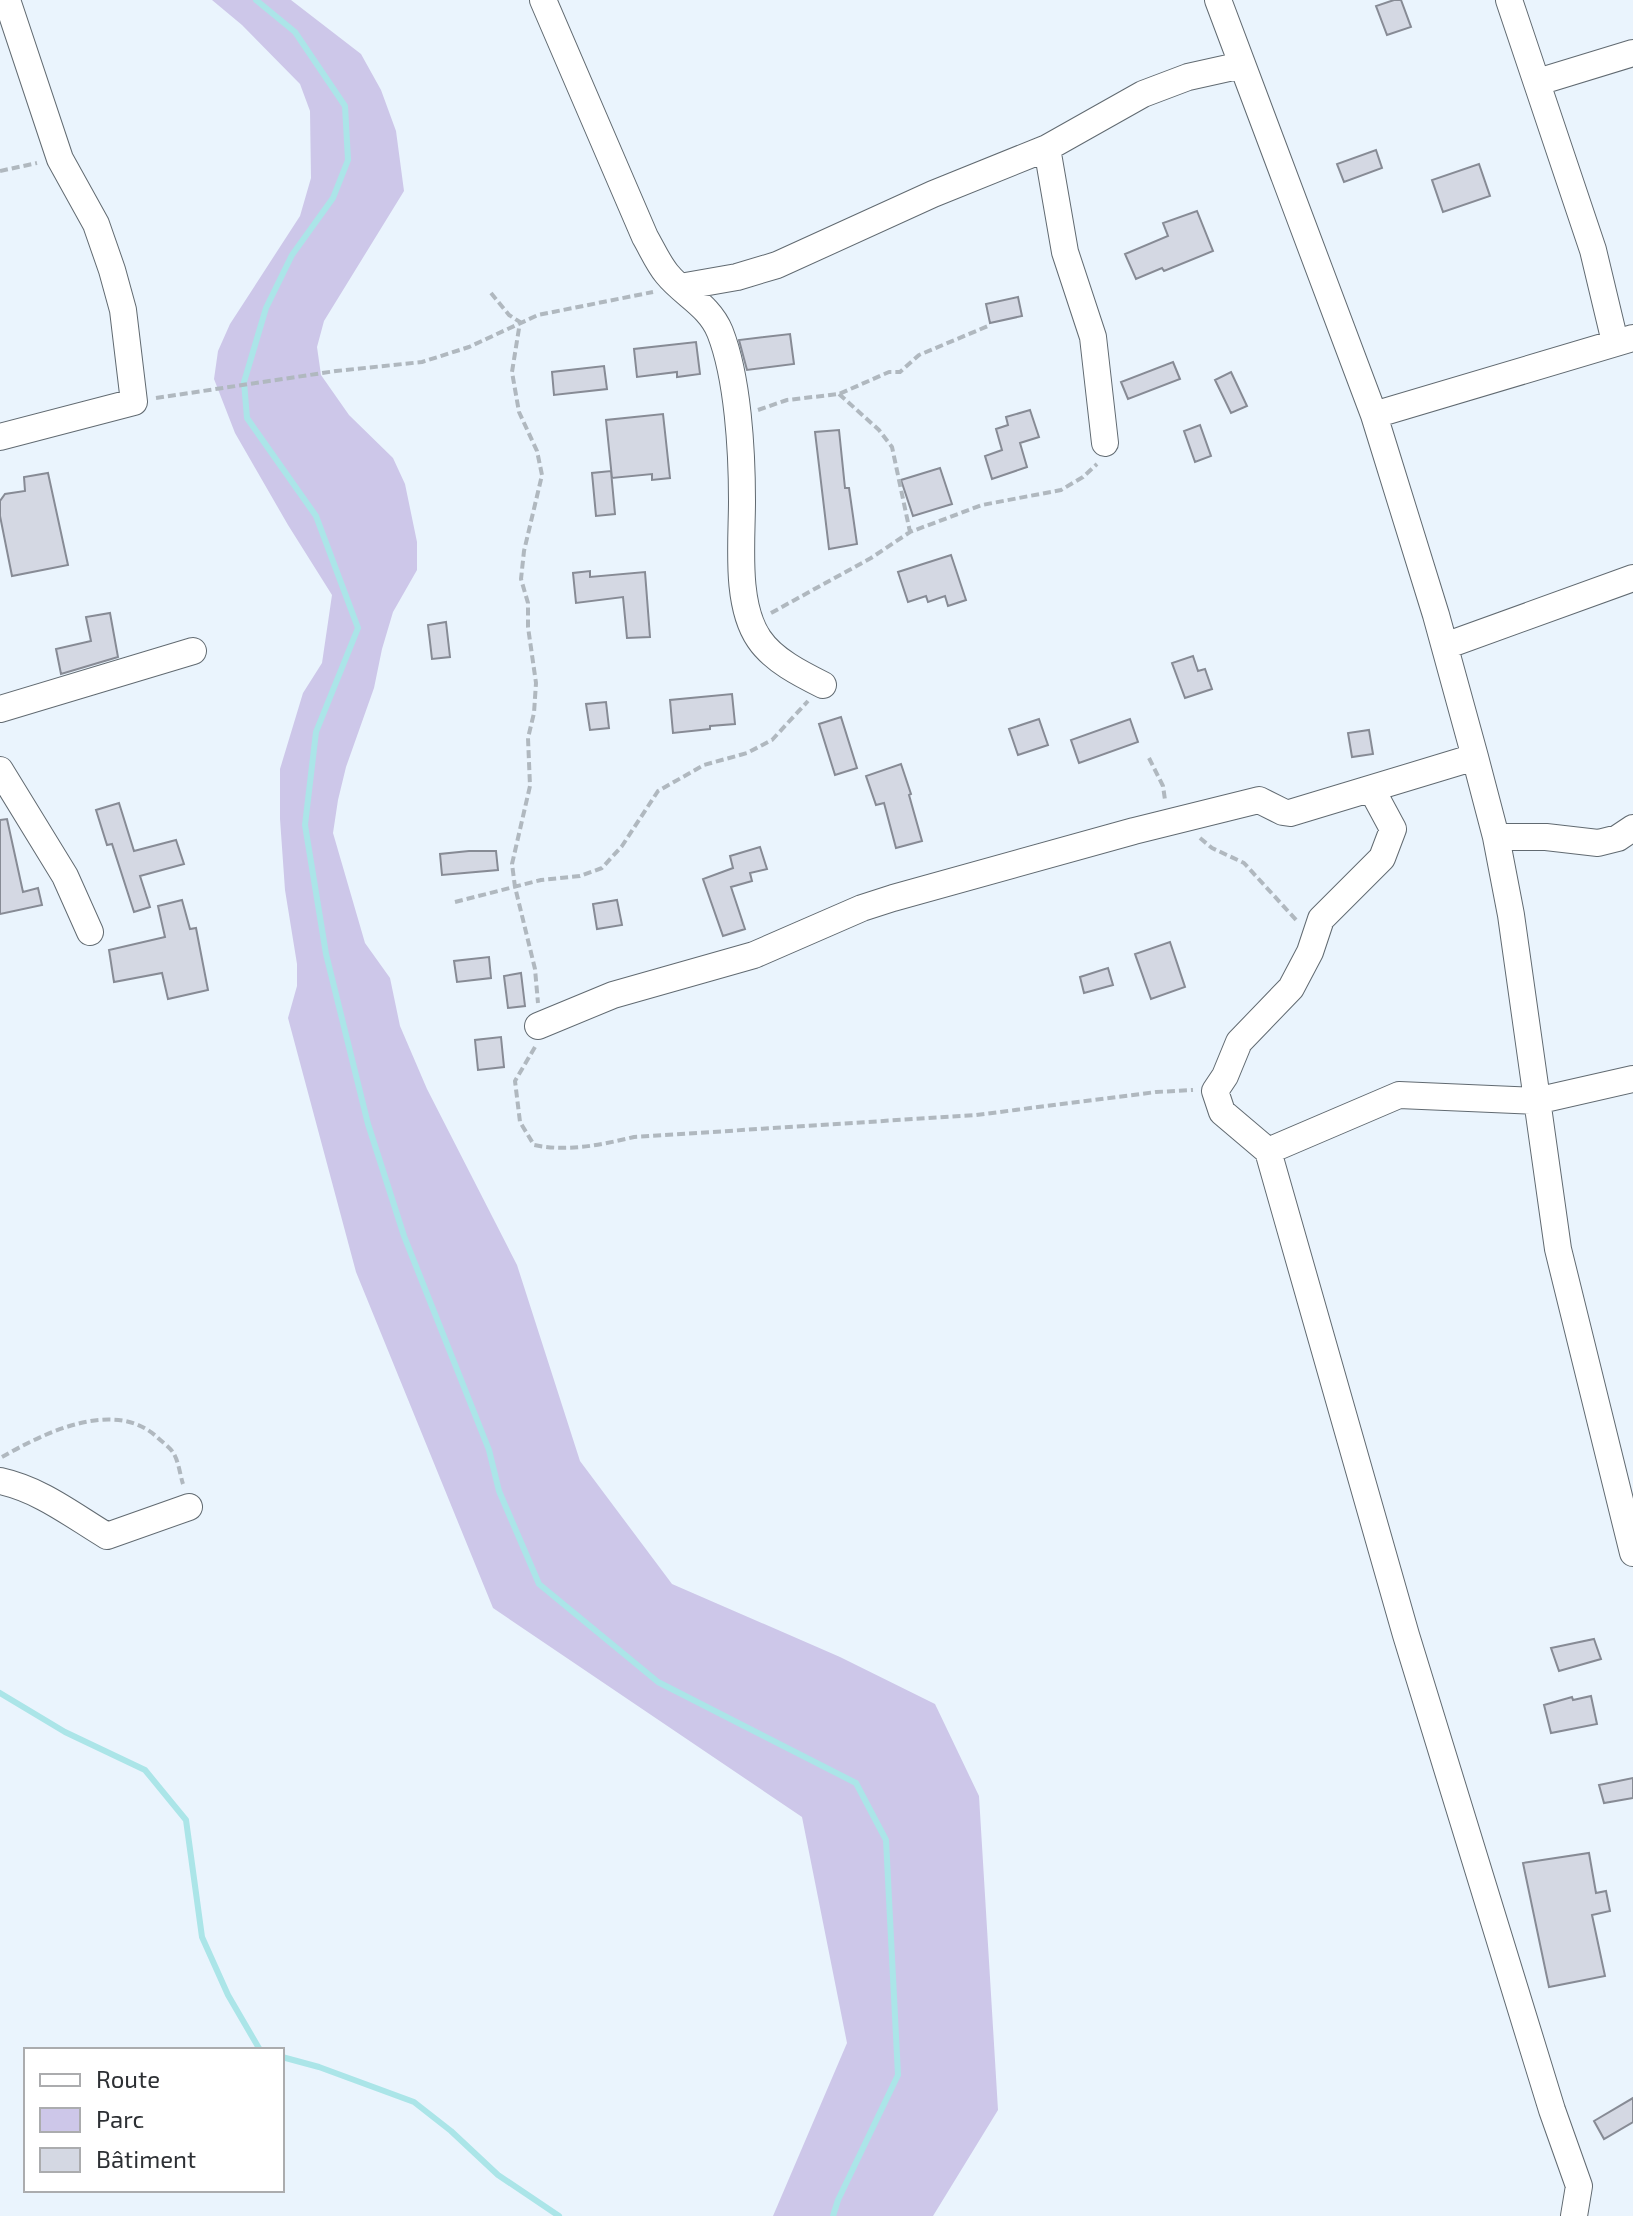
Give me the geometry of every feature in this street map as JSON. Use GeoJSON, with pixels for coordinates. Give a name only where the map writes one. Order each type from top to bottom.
{"type":"FeatureCollection","features":[{"type":"Feature","properties":{"kind":"street"},"geometry":{"type":"LineString","coordinates":[[0,437],[134,402],[123,310],[112,270],[96,224],[60,159],[7,0]]}},
{"type":"Feature","properties":{"kind":"street"},"geometry":{"type":"LineString","coordinates":[[543,0],[645,237],[666,273],[707,308],[721,334],[737,418],[742,575],[751,624],[769,651],[823,685]]}},
{"type":"Feature","properties":{"kind":"street"},"geometry":{"type":"LineString","coordinates":[[1218,0],[1374,415],[1445,646],[1475,757],[1496,837],[1511,915],[1558,1249],[1633,1553]]}},
{"type":"Feature","properties":{"kind":"street"},"geometry":{"type":"LineString","coordinates":[[1374,415],[1624,340],[1509,0]]}},
{"type":"Feature","properties":{"kind":"street"},"geometry":{"type":"LineString","coordinates":[[1538,82],[1633,53]]}},
{"type":"Feature","properties":{"kind":"street"},"geometry":{"type":"LineString","coordinates":[[680,287],[737,277],[777,265],[933,194],[1047,148],[1143,94],[1188,77],[1242,65]]}},
{"type":"Feature","properties":{"kind":"street"},"geometry":{"type":"LineString","coordinates":[[1047,148],[1065,252],[1093,337],[1105,443]]}},
{"type":"Feature","properties":{"kind":"street"},"geometry":{"type":"LineString","coordinates":[[1445,646],[1633,578]]}},
{"type":"Feature","properties":{"kind":"street"},"geometry":{"type":"LineString","coordinates":[[0,709],[193,651]]}},
{"type":"Feature","properties":{"kind":"street"},"geometry":{"type":"LineString","coordinates":[[538,1026],[613,995],[754,955],[862,908],[1180,819],[1259,800],[1290,813],[1475,757]]}},
{"type":"Feature","properties":{"kind":"street"},"geometry":{"type":"LineString","coordinates":[[0,770],[65,876],[90,932]]}},
{"type":"Feature","properties":{"kind":"street"},"geometry":{"type":"LineString","coordinates":[[1372,790],[1393,829],[1382,858],[1321,919],[1310,952],[1291,988],[1239,1042],[1215,1091],[1222,1112],[1268,1151],[1406,1635],[1552,2110],[1579,2186],[1574,2216]]}},
{"type":"Feature","properties":{"kind":"street"},"geometry":{"type":"LineString","coordinates":[[1496,837],[1546,837],[1598,843],[1618,838],[1633,828]]}},
{"type":"Feature","properties":{"kind":"street"},"geometry":{"type":"LineString","coordinates":[[1268,1151],[1399,1095],[1536,1101],[1633,1079]]}},
{"type":"Feature","properties":{"kind":"street"},"geometry":{"type":"LineString","coordinates":[[0,1481],[22,1485],[50,1499],[107,1536],[189,1507]]}},
{"type":"Feature","properties":{"kind":"path"},"geometry":{"type":"LineString","coordinates":[[0,171],[60,159]]}},
{"type":"Feature","properties":{"kind":"path"},"geometry":{"type":"LineString","coordinates":[[134,402],[336,371],[422,362],[469,347],[520,322],[566,307],[680,287]]}},
{"type":"Feature","properties":{"kind":"path"},"geometry":{"type":"LineString","coordinates":[[491,293],[509,315],[520,322]]}},
{"type":"Feature","properties":{"kind":"path"},"geometry":{"type":"LineString","coordinates":[[520,322],[512,372],[519,412],[537,451],[542,475],[524,551],[521,579],[528,603],[536,683],[528,738],[530,786],[512,864],[535,969],[539,1040],[515,1081],[520,1122],[534,1145],[557,1150],[634,1137],[976,1115],[1184,1089],[1215,1091]]}},
{"type":"Feature","properties":{"kind":"path"},"geometry":{"type":"LineString","coordinates":[[737,418],[787,400],[839,394],[889,372],[900,372],[919,355],[988,326]]}},
{"type":"Feature","properties":{"kind":"path"},"geometry":{"type":"LineString","coordinates":[[839,394],[879,430],[892,447],[910,532]]}},
{"type":"Feature","properties":{"kind":"path"},"geometry":{"type":"LineString","coordinates":[[751,624],[871,558],[910,532],[982,505],[1061,490],[1095,467],[1105,443]]}},
{"type":"Feature","properties":{"kind":"path"},"geometry":{"type":"LineString","coordinates":[[455,902],[541,880],[580,876],[602,868],[622,846],[658,791],[704,765],[747,753],[772,740],[823,685]]}},
{"type":"Feature","properties":{"kind":"path"},"geometry":{"type":"LineString","coordinates":[[1149,758],[1163,786],[1167,808],[1212,848],[1244,863],[1302,927],[1310,952]]}},
{"type":"Feature","properties":{"kind":"path"},"geometry":{"type":"LineString","coordinates":[[0,1459],[35,1439],[101,1420],[122,1419],[147,1428],[174,1452],[189,1507]]}},
{"type":"Feature","properties":{"kind":"green space"},"geometry":{"type":"Polygon","coordinates":[[[212,0],[291,0],[361,54],[381,90],[396,131],[404,191],[324,321],[317,347],[321,375],[349,415],[393,458],[405,484],[417,542],[417,570],[393,612],[374,688],[346,767],[333,833],[365,943],[390,978],[400,1026],[427,1089],[517,1265],[580,1461],[672,1584],[840,1657],[935,1704],[979,1796],[998,2110],[933,2216],[773,2216],[847,2043],[802,1817],[493,1608],[356,1272],[288,1018],[297,986],[297,964],[285,890],[280,819],[280,769],[303,693],[322,663],[332,595],[235,433],[214,379],[218,351],[230,324],[300,216],[311,178],[310,111],[300,84],[242,25],[212,0]]]}},
{"type":"Feature","properties":{"kind":"building"},"geometry":{"type":"Polygon","coordinates":[[[1401,0],[1411,27],[1387,35],[1376,6],[1401,0]]]}},
{"type":"Feature","properties":{"kind":"building"},"geometry":{"type":"Polygon","coordinates":[[[1376,150],[1382,168],[1344,182],[1337,164],[1376,150]]]}},
{"type":"Feature","properties":{"kind":"building"},"geometry":{"type":"Polygon","coordinates":[[[1479,164],[1490,196],[1443,212],[1432,180],[1479,164]]]}},
{"type":"Feature","properties":{"kind":"building"},"geometry":{"type":"Polygon","coordinates":[[[1197,211],[1213,251],[1136,279],[1125,254],[1168,236],[1163,223],[1197,211]]]}},
{"type":"Feature","properties":{"kind":"building"},"geometry":{"type":"Polygon","coordinates":[[[1018,297],[1022,316],[990,323],[986,304],[1018,297]]]}},
{"type":"Feature","properties":{"kind":"building"},"geometry":{"type":"Polygon","coordinates":[[[790,334],[794,364],[747,370],[739,340],[790,334]]]}},
{"type":"Feature","properties":{"kind":"building"},"geometry":{"type":"Polygon","coordinates":[[[696,342],[700,374],[677,377],[677,372],[637,377],[634,349],[696,342]]]}},
{"type":"Feature","properties":{"kind":"building"},"geometry":{"type":"Polygon","coordinates":[[[1173,362],[1180,379],[1128,399],[1121,382],[1173,362]]]}},
{"type":"Feature","properties":{"kind":"building"},"geometry":{"type":"Polygon","coordinates":[[[604,366],[607,389],[554,395],[552,372],[604,366]]]}},
{"type":"Feature","properties":{"kind":"building"},"geometry":{"type":"Polygon","coordinates":[[[1231,372],[1247,406],[1231,413],[1215,380],[1231,372]]]}},
{"type":"Feature","properties":{"kind":"building"},"geometry":{"type":"Polygon","coordinates":[[[1030,410],[1039,437],[1020,443],[1027,467],[992,479],[985,456],[1002,450],[996,429],[1008,425],[1006,417],[1030,410]]]}},
{"type":"Feature","properties":{"kind":"building"},"geometry":{"type":"Polygon","coordinates":[[[663,414],[670,478],[652,480],[652,474],[612,478],[606,420],[663,414]]]}},
{"type":"Feature","properties":{"kind":"building"},"geometry":{"type":"Polygon","coordinates":[[[1200,425],[1211,456],[1195,462],[1184,431],[1200,425]]]}},
{"type":"Feature","properties":{"kind":"building"},"geometry":{"type":"Polygon","coordinates":[[[839,430],[845,488],[849,488],[857,544],[829,549],[815,432],[839,430]]]}},
{"type":"Feature","properties":{"kind":"building"},"geometry":{"type":"Polygon","coordinates":[[[940,468],[952,504],[913,516],[901,480],[940,468]]]}},
{"type":"Feature","properties":{"kind":"building"},"geometry":{"type":"Polygon","coordinates":[[[611,471],[615,514],[596,516],[592,473],[611,471]]]}},
{"type":"Feature","properties":{"kind":"building"},"geometry":{"type":"Polygon","coordinates":[[[48,473],[68,565],[12,576],[0,501],[5,494],[25,491],[24,477],[48,473]]]}},
{"type":"Feature","properties":{"kind":"building"},"geometry":{"type":"Polygon","coordinates":[[[951,555],[966,600],[948,606],[945,596],[928,602],[926,596],[908,602],[898,572],[951,555]]]}},
{"type":"Feature","properties":{"kind":"building"},"geometry":{"type":"Polygon","coordinates":[[[590,571],[590,577],[645,572],[650,637],[627,638],[623,597],[576,603],[573,573],[590,571]]]}},
{"type":"Feature","properties":{"kind":"building"},"geometry":{"type":"Polygon","coordinates":[[[110,613],[118,657],[61,674],[56,649],[91,641],[86,617],[110,613]]]}},
{"type":"Feature","properties":{"kind":"building"},"geometry":{"type":"Polygon","coordinates":[[[446,622],[450,657],[432,659],[428,625],[446,622]]]}},
{"type":"Feature","properties":{"kind":"building"},"geometry":{"type":"Polygon","coordinates":[[[1193,656],[1198,671],[1205,669],[1212,689],[1185,698],[1172,663],[1193,656]]]}},
{"type":"Feature","properties":{"kind":"building"},"geometry":{"type":"Polygon","coordinates":[[[732,694],[735,724],[673,733],[670,700],[732,694]]]}},
{"type":"Feature","properties":{"kind":"building"},"geometry":{"type":"Polygon","coordinates":[[[606,702],[609,728],[590,730],[586,704],[606,702]]]}},
{"type":"Feature","properties":{"kind":"building"},"geometry":{"type":"Polygon","coordinates":[[[841,717],[857,768],[835,775],[819,724],[841,717]]]}},
{"type":"Feature","properties":{"kind":"building"},"geometry":{"type":"Polygon","coordinates":[[[1039,719],[1048,745],[1018,755],[1009,729],[1039,719]]]}},
{"type":"Feature","properties":{"kind":"building"},"geometry":{"type":"Polygon","coordinates":[[[1130,719],[1138,742],[1079,763],[1071,740],[1130,719]]]}},
{"type":"Feature","properties":{"kind":"building"},"geometry":{"type":"Polygon","coordinates":[[[1369,730],[1373,754],[1352,757],[1348,733],[1369,730]]]}},
{"type":"Feature","properties":{"kind":"building"},"geometry":{"type":"Polygon","coordinates":[[[901,764],[922,841],[896,848],[884,803],[876,805],[866,776],[901,764]]]}},
{"type":"Feature","properties":{"kind":"building"},"geometry":{"type":"Polygon","coordinates":[[[119,803],[134,851],[176,840],[184,864],[140,876],[150,907],[134,912],[112,844],[107,845],[96,810],[119,803]]]}},
{"type":"Feature","properties":{"kind":"building"},"geometry":{"type":"Polygon","coordinates":[[[7,819],[23,892],[38,888],[42,905],[0,914],[0,820],[7,819]]]}},
{"type":"Feature","properties":{"kind":"building"},"geometry":{"type":"Polygon","coordinates":[[[760,847],[767,869],[750,873],[752,881],[731,887],[745,929],[723,936],[703,879],[733,868],[730,856],[760,847]]]}},
{"type":"Feature","properties":{"kind":"building"},"geometry":{"type":"Polygon","coordinates":[[[496,851],[498,870],[442,875],[440,854],[496,851]]]}},
{"type":"Feature","properties":{"kind":"building"},"geometry":{"type":"Polygon","coordinates":[[[182,900],[190,929],[196,928],[208,990],[168,999],[162,973],[114,982],[109,950],[165,937],[158,906],[182,900]]]}},
{"type":"Feature","properties":{"kind":"building"},"geometry":{"type":"Polygon","coordinates":[[[617,900],[622,925],[597,929],[593,904],[617,900]]]}},
{"type":"Feature","properties":{"kind":"building"},"geometry":{"type":"Polygon","coordinates":[[[1170,942],[1185,987],[1151,999],[1135,954],[1170,942]]]}},
{"type":"Feature","properties":{"kind":"building"},"geometry":{"type":"Polygon","coordinates":[[[489,957],[491,978],[457,982],[454,961],[489,957]]]}},
{"type":"Feature","properties":{"kind":"building"},"geometry":{"type":"Polygon","coordinates":[[[1108,968],[1113,985],[1084,993],[1080,977],[1108,968]]]}},
{"type":"Feature","properties":{"kind":"building"},"geometry":{"type":"Polygon","coordinates":[[[521,973],[525,1006],[508,1008],[504,976],[521,973]]]}},
{"type":"Feature","properties":{"kind":"building"},"geometry":{"type":"Polygon","coordinates":[[[501,1037],[504,1067],[478,1070],[475,1040],[501,1037]]]}},
{"type":"Feature","properties":{"kind":"building"},"geometry":{"type":"Polygon","coordinates":[[[1594,1639],[1601,1659],[1559,1671],[1551,1648],[1594,1639]]]}},
{"type":"Feature","properties":{"kind":"building"},"geometry":{"type":"Polygon","coordinates":[[[1591,1696],[1597,1724],[1551,1733],[1544,1705],[1572,1697],[1573,1700],[1591,1696]]]}},
{"type":"Feature","properties":{"kind":"building"},"geometry":{"type":"Polygon","coordinates":[[[1633,1778],[1633,1798],[1604,1803],[1599,1785],[1633,1778]]]}},
{"type":"Feature","properties":{"kind":"building"},"geometry":{"type":"Polygon","coordinates":[[[1589,1853],[1596,1893],[1606,1891],[1610,1911],[1592,1915],[1605,1976],[1549,1987],[1523,1863],[1589,1853]]]}},
{"type":"Feature","properties":{"kind":"building"},"geometry":{"type":"Polygon","coordinates":[[[1633,2098],[1633,2122],[1604,2139],[1594,2121],[1633,2098]]]}},
{"type":"Feature","properties":{"kind":"waterway"},"geometry":{"type":"LineString","coordinates":[[256,0],[295,32],[345,106],[348,160],[333,198],[292,255],[266,308],[244,382],[247,418],[316,516],[358,628],[316,732],[305,825],[326,954],[368,1124],[404,1236],[489,1450],[499,1491],[539,1584],[658,1682],[856,1783],[886,1840],[898,2075],[833,2216]]}},
{"type":"Feature","properties":{"kind":"waterway"},"geometry":{"type":"LineString","coordinates":[[0,1693],[65,1732],[145,1770],[186,1820],[202,1937],[228,1995],[259,2048]]}},
{"type":"Feature","properties":{"kind":"waterway"},"geometry":{"type":"LineString","coordinates":[[284,2058],[414,2102],[498,2175],[559,2216]]}}]}
